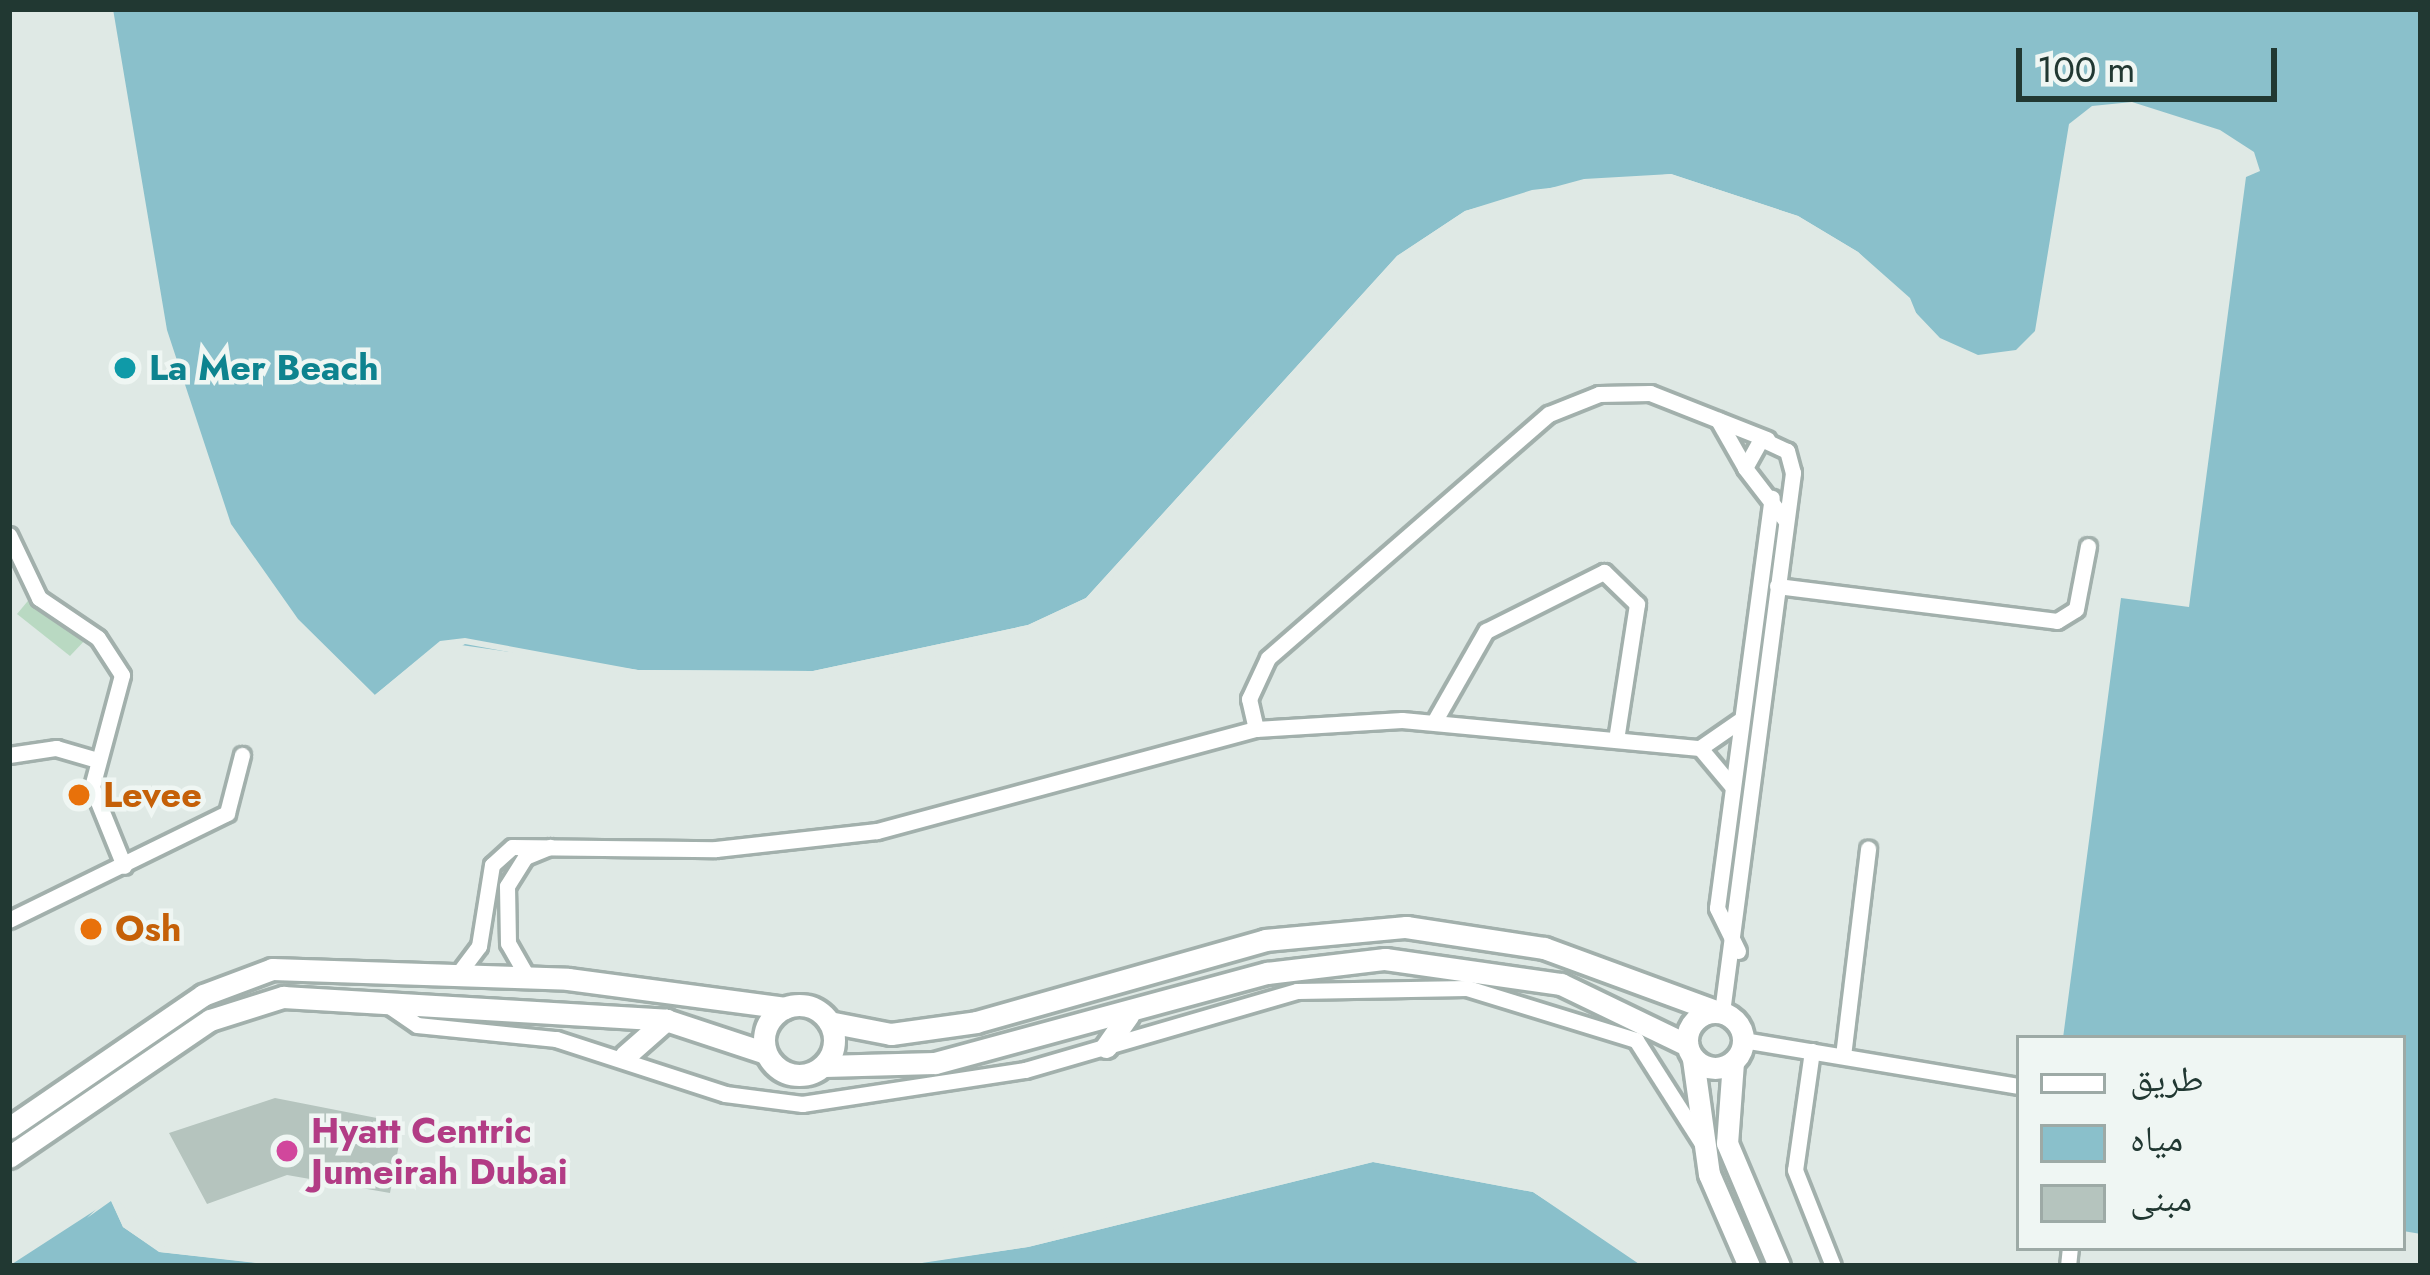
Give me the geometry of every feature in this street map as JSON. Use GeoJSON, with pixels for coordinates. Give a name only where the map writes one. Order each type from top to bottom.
{"type":"FeatureCollection","features":[{"type":"Feature","properties":{"kind":"street"},"geometry":{"type":"LineString","coordinates":[[1256,729],[1250,700],[1268,658],[1549,414],[1634,392],[1767,439],[1793,465],[1738,951],[1719,1012]]}},
{"type":"Feature","properties":{"kind":"street"},"geometry":{"type":"LineString","coordinates":[[1718,421],[1785,520]]}},
{"type":"Feature","properties":{"kind":"street"},"geometry":{"type":"LineString","coordinates":[[1743,464],[1767,439]]}},
{"type":"Feature","properties":{"kind":"street"},"geometry":{"type":"LineString","coordinates":[[1738,951],[1717,908],[1738,721],[1772,498]]}},
{"type":"Feature","properties":{"kind":"street"},"geometry":{"type":"LineString","coordinates":[[9,535],[13,556],[39,598],[117,661],[123,704],[97,760],[94,806],[124,866]]}},
{"type":"Feature","properties":{"kind":"street"},"geometry":{"type":"LineString","coordinates":[[1777,586],[2063,620],[2076,609],[2088,547]]}},
{"type":"Feature","properties":{"kind":"street"},"geometry":{"type":"LineString","coordinates":[[1435,722],[1454,671],[1486,631],[1604,572],[1637,604],[1616,739]]}},
{"type":"Feature","properties":{"kind":"street"},"geometry":{"type":"LineString","coordinates":[[458,974],[479,946],[492,865],[512,847],[716,849],[878,831],[1256,729],[1435,722],[1700,748],[1738,721]]}},
{"type":"Feature","properties":{"kind":"street"},"geometry":{"type":"LineString","coordinates":[[9,755],[56,748],[97,760]]}},
{"type":"Feature","properties":{"kind":"street"},"geometry":{"type":"LineString","coordinates":[[1700,748],[1731,785]]}},
{"type":"Feature","properties":{"kind":"street"},"geometry":{"type":"LineString","coordinates":[[9,920],[227,813],[242,755]]}},
{"type":"Feature","properties":{"kind":"street"},"geometry":{"type":"LineString","coordinates":[[529,978],[508,943],[507,886],[525,857],[554,845]]}},
{"type":"Feature","properties":{"kind":"street"},"geometry":{"type":"LineString","coordinates":[[1844,1056],[1868,848]]}},
{"type":"Feature","properties":{"kind":"street"},"geometry":{"type":"LineString","coordinates":[[9,1128],[236,977],[297,967],[529,978],[785,1008],[810,1006],[830,1022],[912,1032],[1265,940],[1406,927],[1544,948],[1719,1012],[1743,1040],[2016,1085]]}},
{"type":"Feature","properties":{"kind":"street"},"geometry":{"type":"LineString","coordinates":[[9,1156],[221,1015],[283,997],[380,999],[666,1020],[766,1053],[791,1075],[824,1066],[934,1063],[1128,1015],[1296,966],[1444,962],[1593,995],[1690,1052],[1732,1062]]}},
{"type":"Feature","properties":{"kind":"street"},"geometry":{"type":"LineString","coordinates":[[380,999],[417,1025],[625,1056],[725,1094],[802,1104],[976,1081],[1298,991],[1486,991],[1636,1040],[1703,1145],[1750,1266]]}},
{"type":"Feature","properties":{"kind":"street"},"geometry":{"type":"LineString","coordinates":[[766,1053],[766,1027],[785,1008]]}},
{"type":"Feature","properties":{"kind":"street"},"geometry":{"type":"LineString","coordinates":[[1703,1145],[1690,1052],[1694,1021],[1719,1012]]}},
{"type":"Feature","properties":{"kind":"street"},"geometry":{"type":"LineString","coordinates":[[1106,1047],[1128,1015]]}},
{"type":"Feature","properties":{"kind":"street"},"geometry":{"type":"LineString","coordinates":[[625,1056],[666,1020]]}},
{"type":"Feature","properties":{"kind":"street"},"geometry":{"type":"LineString","coordinates":[[824,1066],[830,1022]]}},
{"type":"Feature","properties":{"kind":"street"},"geometry":{"type":"LineString","coordinates":[[1743,1040],[1732,1062],[1727,1142],[1779,1266]]}},
{"type":"Feature","properties":{"kind":"street"},"geometry":{"type":"LineString","coordinates":[[1812,1051],[1795,1170],[1833,1266]]}},
{"type":"Feature","properties":{"kind":"green space"},"geometry":{"type":"Polygon","coordinates":[[[32,596],[88,637],[70,656],[17,614],[32,596]]]}},
{"type":"Feature","properties":{"kind":"water"},"geometry":{"type":"Polygon","coordinates":[[[113,9],[2421,9],[2421,1234],[2406,1232],[2406,1035],[2063,1035],[2121,598],[2189,607],[2246,177],[2260,171],[2254,152],[2220,130],[2132,102],[2092,106],[2069,124],[2035,331],[2016,350],[1978,355],[1940,338],[1858,252],[1798,216],[1671,174],[1584,179],[1465,211],[1397,256],[1086,598],[1028,625],[813,671],[638,670],[440,642],[375,695],[298,619],[231,524],[167,330],[113,9]]]}},
{"type":"Feature","properties":{"kind":"water"},"geometry":{"type":"Polygon","coordinates":[[[1373,1162],[1533,1192],[1642,1266],[902,1266],[1028,1247],[1373,1162]]]}},
{"type":"Feature","properties":{"kind":"water"},"geometry":{"type":"Polygon","coordinates":[[[111,1200],[123,1227],[159,1252],[283,1266],[9,1266],[111,1200]]]}},
{"type":"Feature","properties":{"kind":"pier"},"geometry":{"type":"Polygon","coordinates":[[[1671,174],[1798,216],[1858,252],[1910,298],[1919,320],[1855,256],[1728,197],[1670,180],[1534,196],[1468,216],[1401,261],[1090,602],[1030,631],[891,668],[813,677],[637,676],[465,644],[370,699],[440,641],[465,638],[638,670],[813,671],[1028,625],[1086,598],[1397,256],[1465,211],[1532,190],[1671,174]]]}},
{"type":"Feature","properties":{"kind":"pier"},"geometry":{"type":"Polygon","coordinates":[[[1373,1156],[1535,1186],[1579,1206],[1648,1266],[1533,1192],[1373,1162],[1028,1247],[896,1266],[1373,1156]]]}},
{"type":"Feature","properties":{"kind":"pier"},"geometry":{"type":"Polygon","coordinates":[[[112,1194],[162,1246],[289,1266],[160,1252],[123,1227],[111,1201],[87,1218],[112,1194]]]}},
{"type":"Feature","properties":{"kind":"building","name":"Hyatt Centric Jumeirah Dubai"},"geometry":{"type":"Polygon","coordinates":[[[275,1098],[387,1120],[383,1140],[399,1144],[390,1193],[287,1175],[207,1204],[169,1133],[275,1098]]]}},
{"type":"Feature","properties":{"kind":"place","name":"La Mer Beach"},"geometry":{"type":"Point","coordinates":[125,368]}},
{"type":"Feature","properties":{"kind":"place","name":"Levee"},"geometry":{"type":"Point","coordinates":[79,795]}},
{"type":"Feature","properties":{"kind":"place","name":"Osh"},"geometry":{"type":"Point","coordinates":[91,929]}},
{"type":"Feature","properties":{"kind":"place","name":"Hyatt Centric Jumeirah Dubai"},"geometry":{"type":"Point","coordinates":[287,1151]}}]}
